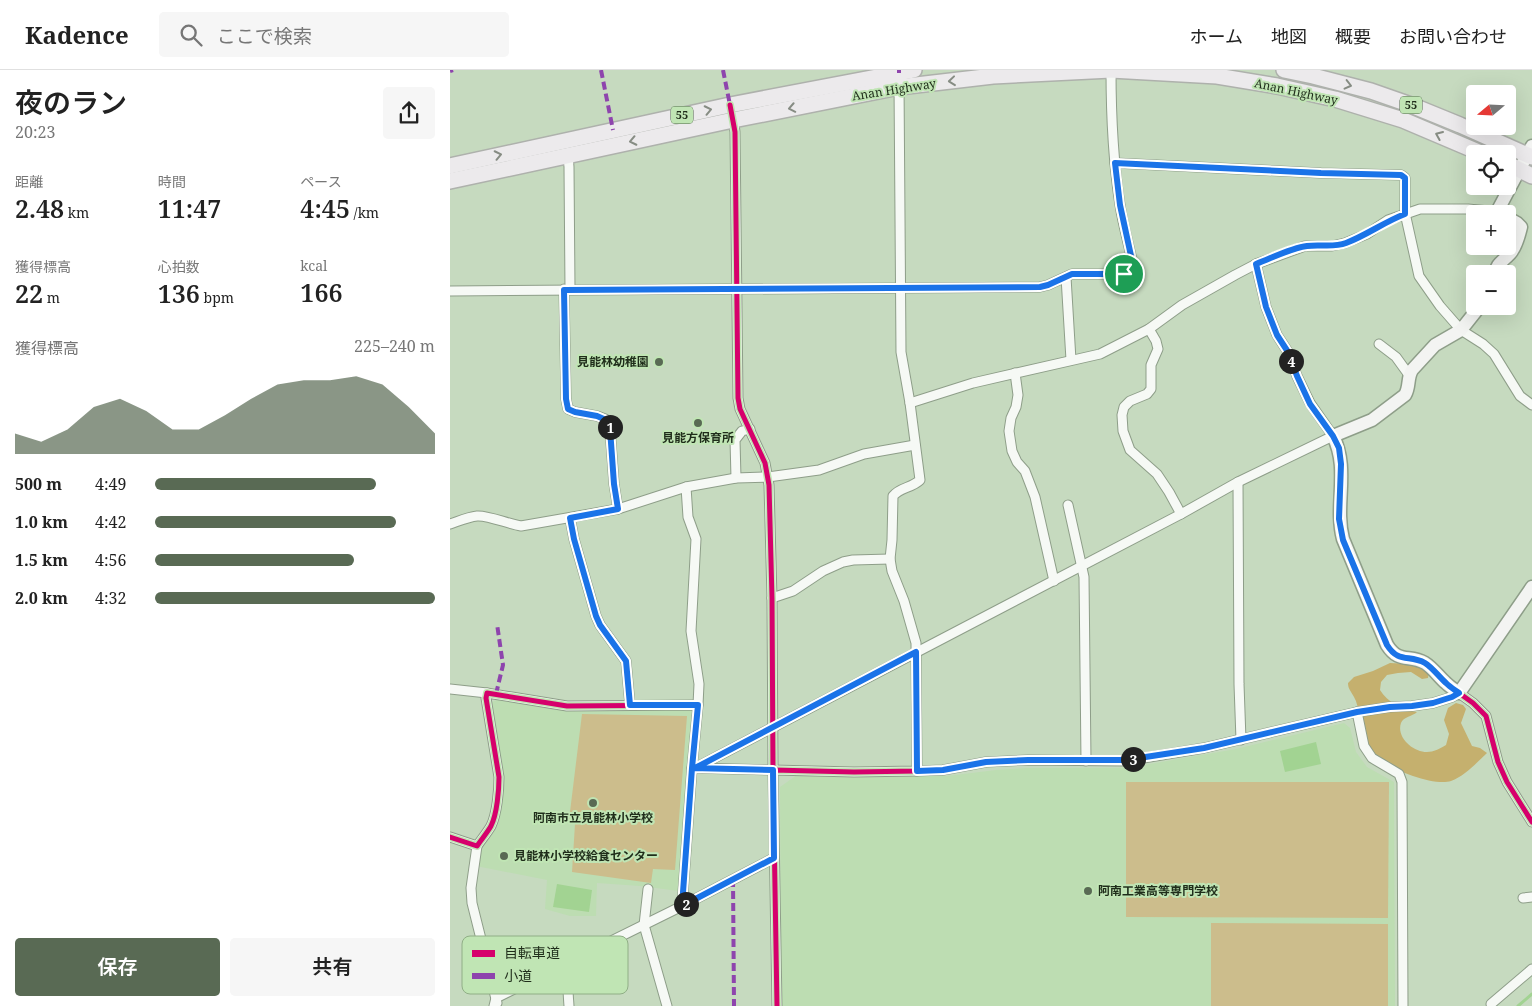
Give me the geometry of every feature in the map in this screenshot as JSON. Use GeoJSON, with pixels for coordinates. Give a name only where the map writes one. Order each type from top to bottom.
{"type":"FeatureCollection","features":[{"type":"Feature","properties":{"kind":"highway","name":"Anan Highway"},"geometry":{"type":"LineString","coordinates":[[899,80],[914,70]]}},
{"type":"Feature","properties":{"kind":"highway","name":"Anan Highway"},"geometry":{"type":"LineString","coordinates":[[450,166],[899,80],[1111,70],[1217,76],[1277,86],[1335,99],[1403,120],[1466,146]]}},
{"type":"Feature","properties":{"kind":"highway","name":"Anan Highway"},"geometry":{"type":"LineString","coordinates":[[1284,70],[1371,91],[1530,152]]}},
{"type":"Feature","properties":{"kind":"highway","name":"Anan Highway"},"geometry":{"type":"LineString","coordinates":[[450,181],[568,155],[732,112]]}},
{"type":"Feature","properties":{"kind":"main road"},"geometry":{"type":"LineString","coordinates":[[1506,205],[1519,170],[1530,152]]}},
{"type":"Feature","properties":{"kind":"main road"},"geometry":{"type":"LineString","coordinates":[[1516,222],[1521,227],[1516,241]]}},
{"type":"Feature","properties":{"kind":"main road"},"geometry":{"type":"LineString","coordinates":[[1498,265],[1508,255]]}},
{"type":"Feature","properties":{"kind":"main road"},"geometry":{"type":"LineString","coordinates":[[1473,315],[1461,330],[1435,345],[1409,375],[1406,395],[1372,420],[1333,436],[1339,448],[1341,464],[1339,519],[1341,533],[1392,653],[1398,657],[1418,660],[1427,664],[1446,684],[1459,693],[1532,587]]}},
{"type":"Feature","properties":{"kind":"street"},"geometry":{"type":"LineString","coordinates":[[450,290],[1040,287],[1072,274],[1124,274],[1132,271],[1133,265],[1120,205],[1115,163],[1111,70]]}},
{"type":"Feature","properties":{"kind":"street"},"geometry":{"type":"LineString","coordinates":[[899,80],[901,352],[920,480],[915,484],[897,490],[893,496],[890,559],[892,571],[904,601],[916,643],[917,771]]}},
{"type":"Feature","properties":{"kind":"street"},"geometry":{"type":"LineString","coordinates":[[732,112],[735,142],[738,398],[740,409],[765,463],[770,485],[777,1006]]}},
{"type":"Feature","properties":{"kind":"street"},"geometry":{"type":"LineString","coordinates":[[568,155],[566,399],[568,409],[606,420],[610,429],[618,509]]}},
{"type":"Feature","properties":{"kind":"street"},"geometry":{"type":"LineString","coordinates":[[1115,163],[1401,175],[1405,178],[1405,214],[1419,276],[1427,290],[1461,330],[1483,344],[1494,354],[1520,396],[1532,405]]}},
{"type":"Feature","properties":{"kind":"street"},"geometry":{"type":"LineString","coordinates":[[910,403],[973,383],[1100,354],[1149,329],[1182,305],[1256,264],[1305,246],[1332,246],[1345,243],[1367,234],[1388,220],[1420,209],[1466,209]]}},
{"type":"Feature","properties":{"kind":"street"},"geometry":{"type":"LineString","coordinates":[[695,767],[1054,581],[1238,482],[1333,436],[1310,404],[1288,352],[1277,335],[1266,307],[1256,264]]}},
{"type":"Feature","properties":{"kind":"street"},"geometry":{"type":"LineString","coordinates":[[1066,277],[1071,360]]}},
{"type":"Feature","properties":{"kind":"street"},"geometry":{"type":"LineString","coordinates":[[1149,329],[1158,349],[1152,365],[1151,389],[1147,394],[1130,401],[1124,407],[1122,414],[1123,431],[1130,450],[1157,474],[1181,514]]}},
{"type":"Feature","properties":{"kind":"street"},"geometry":{"type":"LineString","coordinates":[[1379,344],[1396,357],[1409,375]]}},
{"type":"Feature","properties":{"kind":"street"},"geometry":{"type":"LineString","coordinates":[[1016,373],[1018,395],[1009,431],[1012,451],[1017,462],[1025,471],[1035,497],[1054,581]]}},
{"type":"Feature","properties":{"kind":"street"},"geometry":{"type":"LineString","coordinates":[[736,478],[735,440],[742,431],[750,429]]}},
{"type":"Feature","properties":{"kind":"street"},"geometry":{"type":"LineString","coordinates":[[450,524],[476,516],[484,516],[521,526],[570,518],[618,509],[686,487],[736,478],[768,477],[819,470],[864,454],[915,445]]}},
{"type":"Feature","properties":{"kind":"street"},"geometry":{"type":"LineString","coordinates":[[1238,482],[1241,740]]}},
{"type":"Feature","properties":{"kind":"street"},"geometry":{"type":"LineString","coordinates":[[682,906],[695,767],[699,684],[691,631],[696,539],[688,517],[686,487]]}},
{"type":"Feature","properties":{"kind":"street"},"geometry":{"type":"LineString","coordinates":[[1068,505],[1084,578],[1086,761]]}},
{"type":"Feature","properties":{"kind":"street"},"geometry":{"type":"LineString","coordinates":[[570,518],[574,539],[596,616],[600,625],[626,661],[630,705]]}},
{"type":"Feature","properties":{"kind":"street"},"geometry":{"type":"LineString","coordinates":[[772,598],[793,592],[823,571],[843,562],[890,559]]}},
{"type":"Feature","properties":{"kind":"street"},"geometry":{"type":"LineString","coordinates":[[450,688],[567,706],[698,705]]}},
{"type":"Feature","properties":{"kind":"street"},"geometry":{"type":"LineString","coordinates":[[480,936],[472,903],[471,888],[477,846],[492,825],[499,786],[486,698],[487,693]]}},
{"type":"Feature","properties":{"kind":"street"},"geometry":{"type":"LineString","coordinates":[[695,767],[854,772],[917,771],[943,770],[986,762],[1126,760],[1204,748],[1357,712],[1433,703],[1459,693],[1486,716],[1498,762],[1507,782],[1532,822]]}},
{"type":"Feature","properties":{"kind":"street"},"geometry":{"type":"LineString","coordinates":[[1357,712],[1364,746],[1372,758],[1399,774],[1402,782],[1402,1006]]}},
{"type":"Feature","properties":{"kind":"street"},"geometry":{"type":"LineString","coordinates":[[450,837],[477,846]]}},
{"type":"Feature","properties":{"kind":"street"},"geometry":{"type":"LineString","coordinates":[[621,936],[774,858]]}},
{"type":"Feature","properties":{"kind":"street"},"geometry":{"type":"LineString","coordinates":[[648,889],[644,925],[667,1006]]}},
{"type":"Feature","properties":{"kind":"street"},"geometry":{"type":"LineString","coordinates":[[1491,1004],[1532,969]]}},
{"type":"Feature","properties":{"kind":"street"},"geometry":{"type":"LineString","coordinates":[[496,1003],[511,994]]}},
{"type":"Feature","properties":{"kind":"shaded area"},"geometry":{"type":"Polygon","coordinates":[[[1390,663],[1410,665],[1429,672],[1428,678],[1422,679],[1411,672],[1398,673],[1387,675],[1381,682],[1380,690],[1391,702],[1417,712],[1404,719],[1400,728],[1403,738],[1411,747],[1427,752],[1446,745],[1449,734],[1444,720],[1448,708],[1456,703],[1463,705],[1466,709],[1461,723],[1472,746],[1480,748],[1487,753],[1461,776],[1451,781],[1443,782],[1420,778],[1385,763],[1371,751],[1367,743],[1357,703],[1348,683],[1354,677],[1390,663]]]}},
{"type":"Feature","properties":{"kind":"shaded area","name":"阿南市立見能林小学校"},"geometry":{"type":"Polygon","coordinates":[[[499,699],[563,709],[692,710],[679,891],[597,883],[596,916],[570,916],[545,909],[547,880],[476,866],[478,853],[497,819],[492,702],[499,699]]]}},
{"type":"Feature","properties":{"kind":"shaded area"},"geometry":{"type":"Polygon","coordinates":[[[582,714],[687,716],[675,870],[653,869],[651,883],[572,872],[575,824],[569,820],[582,714]]]}},
{"type":"Feature","properties":{"kind":"shaded area","name":"阿南工業高等専門学校"},"geometry":{"type":"Polygon","coordinates":[[[1344,723],[1350,728],[1356,752],[1367,767],[1394,782],[1395,1006],[781,1006],[780,787],[797,775],[947,776],[1026,768],[1119,768],[1236,749],[1344,723]]]}},
{"type":"Feature","properties":{"kind":"shaded area"},"geometry":{"type":"Polygon","coordinates":[[[1316,742],[1321,764],[1285,772],[1280,751],[1316,742]]]}},
{"type":"Feature","properties":{"kind":"shaded area"},"geometry":{"type":"Polygon","coordinates":[[[1126,782],[1389,782],[1388,918],[1126,917],[1126,782]]]}},
{"type":"Feature","properties":{"kind":"shaded area"},"geometry":{"type":"Polygon","coordinates":[[[557,884],[592,890],[589,912],[553,907],[557,884]]]}},
{"type":"Feature","properties":{"kind":"shaded area"},"geometry":{"type":"Polygon","coordinates":[[[1211,923],[1388,924],[1388,1006],[1211,1006],[1211,923]]]}},
{"type":"Feature","properties":{"kind":"waterway"},"geometry":{"type":"LineString","coordinates":[[1518,1006],[1532,994]]}},
{"type":"Feature","properties":{"kind":"marked path"},"geometry":{"type":"LineString","coordinates":[[601,70],[613,130]]}},
{"type":"Feature","properties":{"kind":"marked path"},"geometry":{"type":"LineString","coordinates":[[723,70],[730,105]]}},
{"type":"Feature","properties":{"kind":"marked path"},"geometry":{"type":"LineString","coordinates":[[496,694],[503,665],[497,624]]}},
{"type":"Feature","properties":{"kind":"marked path"},"geometry":{"type":"LineString","coordinates":[[733,879],[734,1006]]}},
{"type":"Feature","properties":{"kind":"cycle path"},"geometry":{"type":"LineString","coordinates":[[450,837],[477,846],[491,826],[495,815],[499,777],[486,698],[487,693],[567,706],[698,705],[692,768],[773,770],[769,485],[765,463],[740,409],[738,398],[735,132],[730,105]]}},
{"type":"Feature","properties":{"kind":"cycle path"},"geometry":{"type":"LineString","coordinates":[[777,1006],[773,770],[917,771],[943,770],[986,762],[1028,760],[1126,761],[1204,748],[1357,712],[1433,703],[1459,693],[1486,716],[1498,762],[1507,782],[1532,822]]}},
{"type":"Feature","properties":{"kind":"place","name":"見能林幼稚園"},"geometry":{"type":"Point","coordinates":[659,362]}},
{"type":"Feature","properties":{"kind":"place","name":"見能方保育所"},"geometry":{"type":"Point","coordinates":[698,423]}},
{"type":"Feature","properties":{"kind":"place","name":"阿南市立見能林小学校"},"geometry":{"type":"Point","coordinates":[593,803]}},
{"type":"Feature","properties":{"kind":"place","name":"見能林小学校給食センター"},"geometry":{"type":"Point","coordinates":[504,856]}},
{"type":"Feature","properties":{"kind":"place","name":"阿南工業高等専門学校"},"geometry":{"type":"Point","coordinates":[1088,891]}},
{"type":"Feature","properties":{"kind":"route"},"geometry":{"type":"LineString","coordinates":[[1124,274],[1072,274],[1040,287],[564,290],[566,399],[568,409],[606,420],[610,429],[618,509],[570,518],[574,539],[596,616],[600,625],[626,661],[630,705],[698,705],[692,768],[773,770],[774,858],[682,906],[692,768],[916,652],[917,771],[943,770],[986,762],[1126,760],[1204,748],[1357,712],[1433,703],[1459,693],[1446,684],[1427,664],[1418,660],[1398,657],[1392,653],[1387,645],[1340,529],[1341,464],[1339,448],[1333,436],[1310,404],[1288,352],[1277,335],[1266,307],[1256,264],[1305,246],[1332,246],[1345,243],[1367,234],[1388,220],[1405,214],[1405,178],[1401,175],[1115,163],[1120,205],[1133,265],[1132,271],[1124,274]]}}]}
